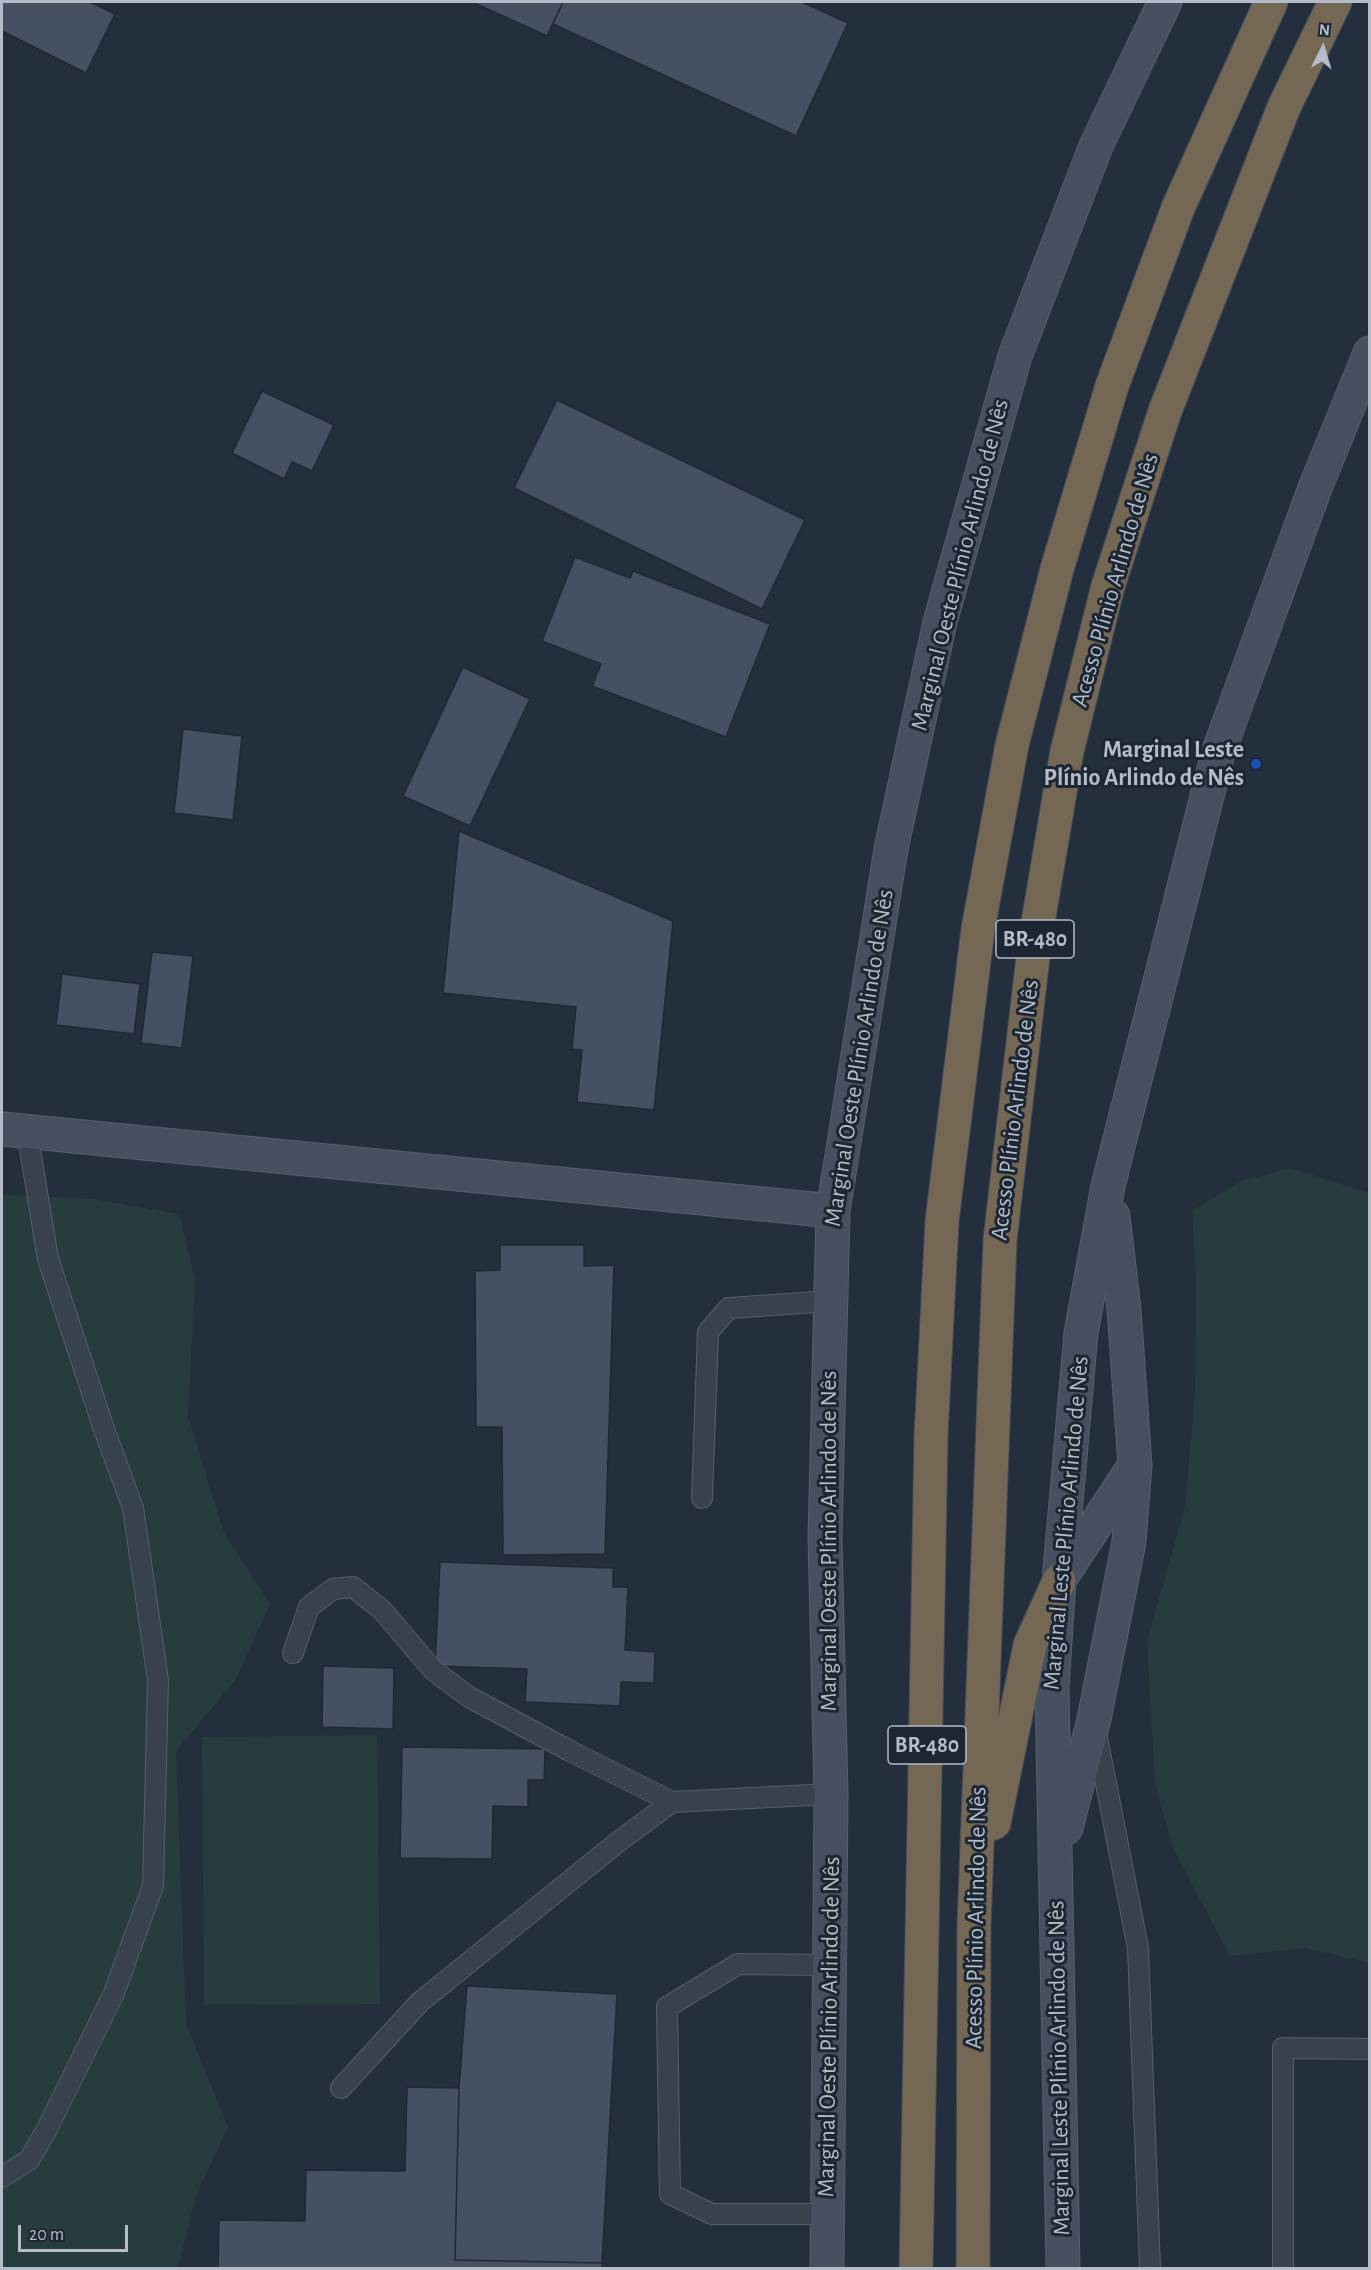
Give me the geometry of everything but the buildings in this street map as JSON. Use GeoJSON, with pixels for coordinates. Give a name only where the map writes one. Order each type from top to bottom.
{"type":"FeatureCollection","features":[{"type":"Feature","properties":{"kind":"highway","name":"BR-480"},"geometry":{"type":"LineString","coordinates":[[916,2268],[931,1436],[942,1221],[978,929],[1011,745],[1057,568],[1109,398],[1178,208],[1271,2]]}},
{"type":"Feature","properties":{"kind":"highway","name":"Acesso Plínio Arlindo de Nês"},"geometry":{"type":"LineString","coordinates":[[973,2268],[974,1925],[1000,1240],[1035,940],[1067,751],[1108,586],[1165,411],[1284,107],[1335,2]]}},
{"type":"Feature","properties":{"kind":"highway"},"geometry":{"type":"LineString","coordinates":[[974,1925],[1030,1645],[1059,1581]]}},
{"type":"Feature","properties":{"kind":"main road","name":"Marginal Oeste Plínio Arlindo de Nês"},"geometry":{"type":"LineString","coordinates":[[827,2268],[831,1794],[825,1537],[833,1211],[891,849],[940,622],[1015,356],[1096,146],[1165,2]]}},
{"type":"Feature","properties":{"kind":"main road","name":"Marginal Leste Plínio Arlindo de Nês"},"geometry":{"type":"LineString","coordinates":[[1063,2268],[1052,1688],[1081,1333],[1109,1182],[1218,753],[1315,488],[1370,353]]}},
{"type":"Feature","properties":{"kind":"main road"},"geometry":{"type":"LineString","coordinates":[[14,1130],[833,1211]]}},
{"type":"Feature","properties":{"kind":"main road","name":"Marginal Leste Plínio Arlindo de Nês"},"geometry":{"type":"LineString","coordinates":[[1056,1867],[1094,1719],[1129,1542],[1135,1465],[1124,1309],[1109,1182]]}},
{"type":"Feature","properties":{"kind":"main road"},"geometry":{"type":"LineString","coordinates":[[1059,1581],[1135,1465]]}},
{"type":"Feature","properties":{"kind":"lane"},"geometry":{"type":"LineString","coordinates":[[2,2177],[29,2160],[46,2131],[114,1993],[153,1886],[158,1680],[133,1508],[104,1429],[48,1259],[14,1130]]}},
{"type":"Feature","properties":{"kind":"lane"},"geometry":{"type":"LineString","coordinates":[[702,1498],[708,1332],[729,1308],[831,1301]]}},
{"type":"Feature","properties":{"kind":"lane"},"geometry":{"type":"LineString","coordinates":[[293,1653],[309,1607],[333,1589],[353,1587],[382,1610],[433,1670],[469,1697],[672,1802],[831,1794]]}},
{"type":"Feature","properties":{"kind":"lane"},"geometry":{"type":"LineString","coordinates":[[1094,1719],[1138,1948],[1150,2268]]}},
{"type":"Feature","properties":{"kind":"lane"},"geometry":{"type":"LineString","coordinates":[[340,2088],[420,2002],[618,1842],[672,1802]]}},
{"type":"Feature","properties":{"kind":"lane"},"geometry":{"type":"LineString","coordinates":[[827,2214],[712,2214],[670,2194],[667,2007],[738,1964],[830,1965]]}},
{"type":"Feature","properties":{"kind":"lane"},"geometry":{"type":"LineString","coordinates":[[1283,2268],[1282,2049],[1370,2049]]}},
{"type":"Feature","properties":{"kind":"green space"},"geometry":{"type":"Polygon","coordinates":[[[1291,1168],[1369,1193],[1369,1963],[1306,1948],[1230,1956],[1172,1846],[1155,1783],[1147,1641],[1185,1507],[1195,1391],[1196,1277],[1192,1211],[1241,1181],[1291,1168]]]}},
{"type":"Feature","properties":{"kind":"green space"},"geometry":{"type":"Polygon","coordinates":[[[2,1195],[93,1199],[179,1214],[195,1280],[188,1417],[224,1533],[270,1604],[236,1679],[176,1751],[186,2024],[228,2127],[196,2195],[178,2268],[2,2268],[2,1195]]]}},
{"type":"Feature","properties":{"kind":"green space"},"geometry":{"type":"Polygon","coordinates":[[[377,1735],[380,2004],[204,2005],[202,1737],[377,1735]]]}},
{"type":"Feature","properties":{"kind":"place","name":"Marginal Leste Plínio Arlindo de Nês"},"geometry":{"type":"Point","coordinates":[1256,764]}}]}
